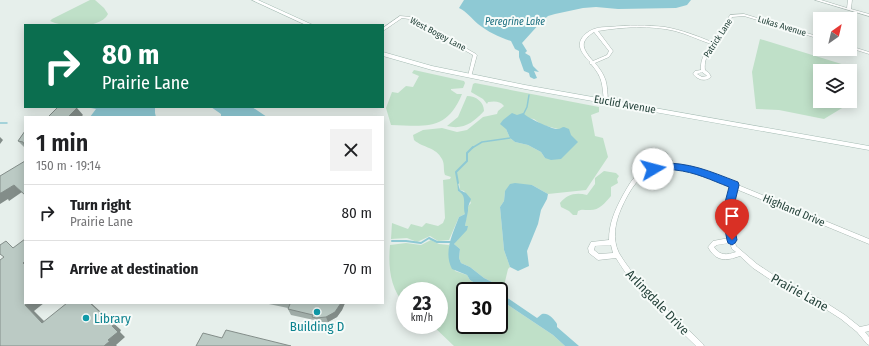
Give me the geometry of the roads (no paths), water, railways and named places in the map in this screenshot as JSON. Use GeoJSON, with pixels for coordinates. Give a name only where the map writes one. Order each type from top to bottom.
{"type":"FeatureCollection","features":[{"type":"Feature","properties":{"kind":"main road"},"geometry":{"type":"LineString","coordinates":[[254,0],[308,24]]}},
{"type":"Feature","properties":{"kind":"main road","name":"Euclid Avenue"},"geometry":{"type":"LineString","coordinates":[[384,54],[432,68],[525,87],[869,148]]}},
{"type":"Feature","properties":{"kind":"street"},"geometry":{"type":"LineString","coordinates":[[817,0],[869,15]]}},
{"type":"Feature","properties":{"kind":"street"},"geometry":{"type":"LineString","coordinates":[[848,9],[850,0]]}},
{"type":"Feature","properties":{"kind":"street","name":"Lukas Avenue"},"geometry":{"type":"LineString","coordinates":[[744,15],[813,36]]}},
{"type":"Feature","properties":{"kind":"street","name":"Patrick Lane"},"geometry":{"type":"LineString","coordinates":[[703,71],[702,66],[713,43],[722,32],[730,16],[744,15]]}},
{"type":"Feature","properties":{"kind":"street","name":"West Bogey Lane"},"geometry":{"type":"LineString","coordinates":[[384,29],[401,17],[410,18],[475,55],[470,76]]}},
{"type":"Feature","properties":{"kind":"street"},"geometry":{"type":"LineString","coordinates":[[606,101],[605,82],[602,74],[582,51],[582,42],[586,35],[596,30],[612,27],[665,29],[674,30],[713,43]]}},
{"type":"Feature","properties":{"kind":"street"},"geometry":{"type":"LineString","coordinates":[[591,63],[608,56],[611,51],[596,30]]}},
{"type":"Feature","properties":{"kind":"street"},"geometry":{"type":"LineString","coordinates":[[857,49],[869,53]]}},
{"type":"Feature","properties":{"kind":"street"},"geometry":{"type":"LineString","coordinates":[[658,167],[653,154],[656,151],[664,153],[673,166]]}},
{"type":"Feature","properties":{"kind":"street","name":"Highland Drive"},"geometry":{"type":"LineString","coordinates":[[658,167],[673,166],[694,169],[869,242]]}},
{"type":"Feature","properties":{"kind":"street","name":"Arlingdale Drive"},"geometry":{"type":"LineString","coordinates":[[658,167],[641,175],[631,186],[616,215],[613,226],[613,242],[617,255],[640,286],[701,346]]}},
{"type":"Feature","properties":{"kind":"street","name":"Prairie Lane"},"geometry":{"type":"LineString","coordinates":[[735,185],[727,214],[734,247],[755,266],[779,282],[818,301],[843,317],[859,330],[869,342]]}},
{"type":"Feature","properties":{"kind":"street"},"geometry":{"type":"LineString","coordinates":[[732,240],[715,242],[711,248],[713,253],[719,257],[727,258],[741,253]]}},
{"type":"Feature","properties":{"kind":"street"},"geometry":{"type":"LineString","coordinates":[[613,242],[593,244],[591,246],[591,251],[598,257],[617,255]]}},
{"type":"Feature","properties":{"kind":"street"},"geometry":{"type":"LineString","coordinates":[[859,330],[869,328]]}},
{"type":"Feature","properties":{"kind":"water","name":"Peregrine Lake"},"geometry":{"type":"Polygon","coordinates":[[[464,0],[691,0],[687,5],[676,8],[618,9],[596,7],[583,8],[548,16],[522,43],[527,51],[525,53],[530,56],[533,66],[539,72],[534,71],[537,78],[534,79],[530,77],[529,73],[524,71],[519,57],[519,51],[515,49],[511,41],[498,36],[478,24],[459,8],[464,0]]]}},
{"type":"Feature","properties":{"kind":"water"},"geometry":{"type":"Polygon","coordinates":[[[91,108],[155,108],[156,116],[91,116],[96,109],[91,108]]]}},
{"type":"Feature","properties":{"kind":"water"},"geometry":{"type":"Polygon","coordinates":[[[212,108],[254,108],[266,116],[221,116],[221,114],[212,108]]]}},
{"type":"Feature","properties":{"kind":"water"},"geometry":{"type":"Polygon","coordinates":[[[512,113],[517,115],[523,113],[540,123],[555,129],[564,127],[569,129],[571,135],[578,142],[561,159],[551,160],[545,158],[541,152],[528,145],[515,142],[510,138],[506,129],[500,124],[512,113]]]}},
{"type":"Feature","properties":{"kind":"water"},"geometry":{"type":"Polygon","coordinates":[[[457,181],[460,190],[466,193],[471,199],[465,226],[468,226],[467,230],[454,244],[460,249],[459,258],[461,263],[470,267],[484,278],[492,282],[473,282],[467,275],[452,269],[449,263],[448,256],[452,236],[459,217],[465,214],[464,198],[458,191],[457,181]]]}},
{"type":"Feature","properties":{"kind":"water"},"geometry":{"type":"Polygon","coordinates":[[[515,183],[532,185],[548,194],[527,251],[529,266],[518,271],[510,267],[504,250],[500,207],[504,201],[505,191],[510,184],[515,183]]]}},
{"type":"Feature","properties":{"kind":"water"},"geometry":{"type":"Polygon","coordinates":[[[508,298],[537,318],[542,314],[549,315],[556,322],[557,327],[579,346],[565,346],[553,335],[508,305],[508,298]]]}},
{"type":"Feature","properties":{"kind":"waterway"},"geometry":{"type":"LineString","coordinates":[[523,115],[527,107],[529,95]]}},
{"type":"Feature","properties":{"kind":"waterway"},"geometry":{"type":"LineString","coordinates":[[0,123],[7,123]]}},
{"type":"Feature","properties":{"kind":"waterway"},"geometry":{"type":"LineString","coordinates":[[472,148],[482,142],[510,138],[511,136]]}},
{"type":"Feature","properties":{"kind":"waterway"},"geometry":{"type":"LineString","coordinates":[[458,183],[456,172],[467,161],[467,153],[472,148]]}},
{"type":"Feature","properties":{"kind":"waterway"},"geometry":{"type":"LineString","coordinates":[[392,241],[421,243],[429,238],[437,242],[451,242]]}},
{"type":"Feature","properties":{"kind":"place","name":"Building D"},"geometry":{"type":"Point","coordinates":[317,312]}},
{"type":"Feature","properties":{"kind":"place","name":"Library"},"geometry":{"type":"Point","coordinates":[86,318]}}]}
